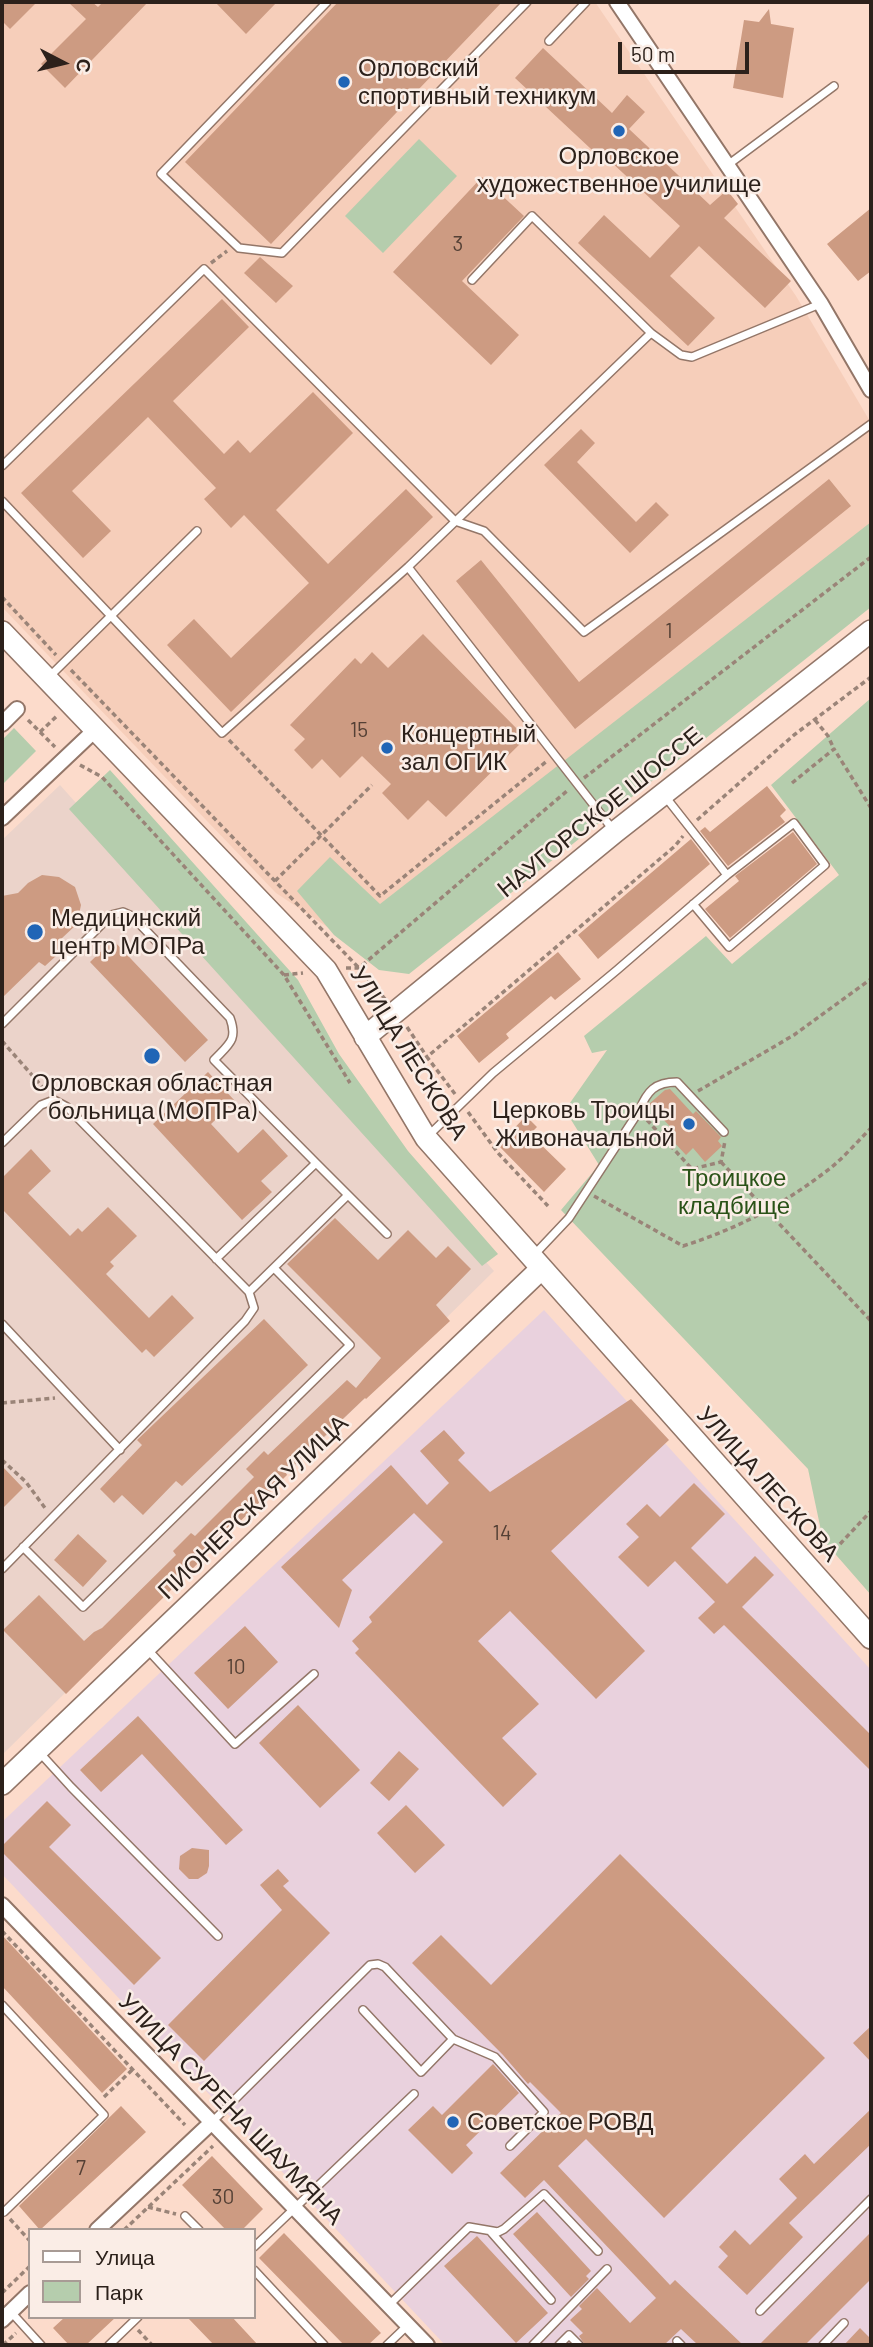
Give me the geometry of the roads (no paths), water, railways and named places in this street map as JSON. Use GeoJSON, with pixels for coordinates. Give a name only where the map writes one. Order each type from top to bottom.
{"type":"FeatureCollection","features":[{"type":"Feature","properties":{"kind":"main road","name":"НАУГОРСКОЕ ШОССЕ"},"geometry":{"type":"LineString","coordinates":[[365,1037],[615,832],[871,631]]}},
{"type":"Feature","properties":{"kind":"main road","name":"УЛИЦА ЛЕСКОВА"},"geometry":{"type":"LineString","coordinates":[[2,632],[326,970],[426,1138],[871,1638]]}},
{"type":"Feature","properties":{"kind":"main road","name":"ПИОНЕРСКАЯ УЛИЦА"},"geometry":{"type":"LineString","coordinates":[[2,1784],[536,1263]]}},
{"type":"Feature","properties":{"kind":"street"},"geometry":{"type":"LineString","coordinates":[[617,2],[729,164],[821,304],[871,390]]}},
{"type":"Feature","properties":{"kind":"street"},"geometry":{"type":"LineString","coordinates":[[2,724],[17,709]]}},
{"type":"Feature","properties":{"kind":"street"},"geometry":{"type":"LineString","coordinates":[[2,818],[95,730]]}},
{"type":"Feature","properties":{"kind":"street","name":"УЛИЦА СУРЕНА ШАУМЯНА"},"geometry":{"type":"LineString","coordinates":[[2,1905],[427,2345]]}},
{"type":"Feature","properties":{"kind":"street"},"geometry":{"type":"LineString","coordinates":[[99,2228],[212,2122]]}},
{"type":"Feature","properties":{"kind":"street"},"geometry":{"type":"LineString","coordinates":[[6,2316],[28,2295]]}},
{"type":"Feature","properties":{"kind":"lane"},"geometry":{"type":"LineString","coordinates":[[327,2],[161,174],[239,248],[282,253],[527,2]]}},
{"type":"Feature","properties":{"kind":"lane"},"geometry":{"type":"LineString","coordinates":[[549,41],[586,2]]}},
{"type":"Feature","properties":{"kind":"lane"},"geometry":{"type":"LineString","coordinates":[[729,164],[834,86]]}},
{"type":"Feature","properties":{"kind":"lane"},"geometry":{"type":"LineString","coordinates":[[472,279],[532,216],[651,333],[681,355],[692,357],[821,304]]}},
{"type":"Feature","properties":{"kind":"lane"},"geometry":{"type":"LineString","coordinates":[[2,466],[204,269],[455,520],[484,531],[584,632],[871,424]]}},
{"type":"Feature","properties":{"kind":"lane"},"geometry":{"type":"LineString","coordinates":[[2,501],[222,733],[408,567],[651,333]]}},
{"type":"Feature","properties":{"kind":"lane"},"geometry":{"type":"LineString","coordinates":[[47,679],[197,531]]}},
{"type":"Feature","properties":{"kind":"lane"},"geometry":{"type":"LineString","coordinates":[[408,567],[615,832]]}},
{"type":"Feature","properties":{"kind":"lane"},"geometry":{"type":"LineString","coordinates":[[663,794],[727,875]]}},
{"type":"Feature","properties":{"kind":"lane"},"geometry":{"type":"LineString","coordinates":[[426,1138],[492,1073],[727,875],[794,823],[825,865],[729,947],[693,904]]}},
{"type":"Feature","properties":{"kind":"lane"},"geometry":{"type":"LineString","coordinates":[[2,1024],[111,915],[122,912],[132,916],[230,1018],[235,1032],[233,1040],[214,1060],[387,1234]]}},
{"type":"Feature","properties":{"kind":"lane"},"geometry":{"type":"LineString","coordinates":[[536,1263],[569,1219],[639,1111],[647,1093],[662,1082],[677,1082],[724,1132]]}},
{"type":"Feature","properties":{"kind":"lane"},"geometry":{"type":"LineString","coordinates":[[2,1143],[41,1105],[54,1100],[67,1107],[249,1292],[254,1308],[245,1321],[2,1569]]}},
{"type":"Feature","properties":{"kind":"lane"},"geometry":{"type":"LineString","coordinates":[[216,1259],[316,1163]]}},
{"type":"Feature","properties":{"kind":"lane"},"geometry":{"type":"LineString","coordinates":[[249,1292],[348,1195]]}},
{"type":"Feature","properties":{"kind":"lane"},"geometry":{"type":"LineString","coordinates":[[23,1547],[83,1607],[350,1345],[274,1268]]}},
{"type":"Feature","properties":{"kind":"lane"},"geometry":{"type":"LineString","coordinates":[[2,1324],[120,1450]]}},
{"type":"Feature","properties":{"kind":"lane"},"geometry":{"type":"LineString","coordinates":[[145,1647],[235,1744],[314,1674]]}},
{"type":"Feature","properties":{"kind":"lane"},"geometry":{"type":"LineString","coordinates":[[38,1750],[218,1936]]}},
{"type":"Feature","properties":{"kind":"lane"},"geometry":{"type":"LineString","coordinates":[[212,2122],[370,1965],[377,1964],[385,1967],[453,2039],[495,2057],[544,2112],[510,2146]]}},
{"type":"Feature","properties":{"kind":"lane"},"geometry":{"type":"LineString","coordinates":[[2,2005],[104,2115],[3,2211]]}},
{"type":"Feature","properties":{"kind":"lane"},"geometry":{"type":"LineString","coordinates":[[363,2010],[421,2072],[453,2039]]}},
{"type":"Feature","properties":{"kind":"lane"},"geometry":{"type":"LineString","coordinates":[[256,2245],[414,2094]]}},
{"type":"Feature","properties":{"kind":"lane"},"geometry":{"type":"LineString","coordinates":[[390,2304],[469,2227],[498,2232],[544,2194],[598,2251]]}},
{"type":"Feature","properties":{"kind":"lane"},"geometry":{"type":"LineString","coordinates":[[760,2311],[871,2199]]}},
{"type":"Feature","properties":{"kind":"lane"},"geometry":{"type":"LineString","coordinates":[[185,2216],[197,2228]]}},
{"type":"Feature","properties":{"kind":"lane"},"geometry":{"type":"LineString","coordinates":[[490,2230],[551,2300]]}},
{"type":"Feature","properties":{"kind":"lane"},"geometry":{"type":"LineString","coordinates":[[533,2345],[607,2269]]}},
{"type":"Feature","properties":{"kind":"lane"},"geometry":{"type":"LineString","coordinates":[[256,2272],[324,2345]]}},
{"type":"Feature","properties":{"kind":"lane"},"geometry":{"type":"LineString","coordinates":[[6,2316],[41,2345]]}},
{"type":"Feature","properties":{"kind":"lane"},"geometry":{"type":"LineString","coordinates":[[109,2345],[136,2319]]}},
{"type":"Feature","properties":{"kind":"lane"},"geometry":{"type":"LineString","coordinates":[[822,2345],[844,2323]]}},
{"type":"Feature","properties":{"kind":"lane"},"geometry":{"type":"LineString","coordinates":[[387,2345],[408,2325]]}},
{"type":"Feature","properties":{"kind":"lane"},"geometry":{"type":"LineString","coordinates":[[559,2345],[569,2336],[579,2345]]}},
{"type":"Feature","properties":{"kind":"place","name":"Орловский спортивный техникум"},"geometry":{"type":"Point","coordinates":[344,82]}},
{"type":"Feature","properties":{"kind":"place","name":"Орловское художественное училище"},"geometry":{"type":"Point","coordinates":[619,131]}},
{"type":"Feature","properties":{"kind":"place","name":"Концертный зал ОГИК"},"geometry":{"type":"Point","coordinates":[387,748]}},
{"type":"Feature","properties":{"kind":"place","name":"Медицинский центр МОПРа"},"geometry":{"type":"Point","coordinates":[35,932]}},
{"type":"Feature","properties":{"kind":"place","name":"Орловская областная больница (МОПРа)"},"geometry":{"type":"Point","coordinates":[152,1056]}},
{"type":"Feature","properties":{"kind":"place","name":"Церковь Троицы Живоначальной"},"geometry":{"type":"Point","coordinates":[689,1124]}},
{"type":"Feature","properties":{"kind":"place","name":"Советское РОВД"},"geometry":{"type":"Point","coordinates":[453,2122]}},
{"type":"Feature","properties":{"kind":"park label","name":"Троицкое кладбище"},"geometry":{"type":"Point","coordinates":[734,1192]}}]}
